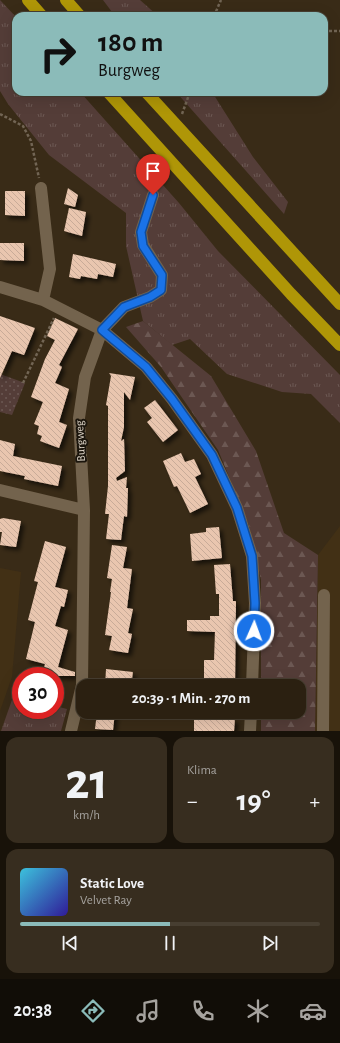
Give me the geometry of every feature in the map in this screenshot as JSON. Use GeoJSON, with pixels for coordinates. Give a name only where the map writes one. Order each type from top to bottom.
{"type":"FeatureCollection","features":[{"type":"Feature","properties":{"kind":"highway"},"geometry":{"type":"LineString","coordinates":[[28,0],[38,12]]}},
{"type":"Feature","properties":{"kind":"highway"},"geometry":{"type":"LineString","coordinates":[[66,0],[76,12]]}},
{"type":"Feature","properties":{"kind":"highway"},"geometry":{"type":"LineString","coordinates":[[112,96],[291,294],[340,345]]}},
{"type":"Feature","properties":{"kind":"highway"},"geometry":{"type":"LineString","coordinates":[[150,96],[340,304]]}},
{"type":"Feature","properties":{"kind":"street"},"geometry":{"type":"LineString","coordinates":[[41,188],[50,268],[43,300]]}},
{"type":"Feature","properties":{"kind":"street","name":"Burgweg"},"geometry":{"type":"LineString","coordinates":[[71,731],[82,685],[84,510],[78,418],[85,377],[102,330],[124,307],[150,297],[161,290],[162,275],[143,246],[141,232],[153,195]]}},
{"type":"Feature","properties":{"kind":"street"},"geometry":{"type":"LineString","coordinates":[[0,287],[43,300],[102,330],[146,367],[172,399],[212,455],[237,508],[252,556],[255,603],[252,679]]}},
{"type":"Feature","properties":{"kind":"street"},"geometry":{"type":"LineString","coordinates":[[0,490],[84,510]]}},
{"type":"Feature","properties":{"kind":"street"},"geometry":{"type":"LineString","coordinates":[[323,731],[324,595]]}},
{"type":"Feature","properties":{"kind":"street"},"geometry":{"type":"LineString","coordinates":[[250,731],[251,719]]}},
{"type":"Feature","properties":{"kind":"path"},"geometry":{"type":"LineString","coordinates":[[216,12],[221,0]]}},
{"type":"Feature","properties":{"kind":"path"},"geometry":{"type":"LineString","coordinates":[[328,31],[340,31]]}},
{"type":"Feature","properties":{"kind":"path"},"geometry":{"type":"LineString","coordinates":[[0,114],[23,126],[31,140],[41,188]]}},
{"type":"Feature","properties":{"kind":"path"},"geometry":{"type":"LineString","coordinates":[[23,383],[59,308]]}},
{"type":"Feature","properties":{"kind":"shaded area"},"geometry":{"type":"Polygon","coordinates":[[[340,526],[340,731],[315,731],[318,555],[340,526]]]}},
{"type":"Feature","properties":{"kind":"shaded area"},"geometry":{"type":"Polygon","coordinates":[[[0,568],[21,572],[12,677],[0,711],[0,568]]]}},
{"type":"Feature","properties":{"kind":"green space"},"geometry":{"type":"Polygon","coordinates":[[[0,0],[12,13],[12,96],[84,96],[179,203],[218,251],[340,375],[340,423],[311,394],[282,392],[227,374],[190,339],[172,345],[143,321],[126,246],[126,213],[49,155],[8,104],[0,91],[0,0]]]}},
{"type":"Feature","properties":{"kind":"green space"},"geometry":{"type":"Polygon","coordinates":[[[103,0],[140,0],[154,12],[112,12],[103,0]]]}},
{"type":"Feature","properties":{"kind":"green space"},"geometry":{"type":"Polygon","coordinates":[[[180,96],[215,96],[253,157],[288,202],[284,214],[180,96]]]}},
{"type":"Feature","properties":{"kind":"green space"},"geometry":{"type":"Polygon","coordinates":[[[143,321],[211,376],[256,451],[284,533],[318,555],[315,731],[261,731],[261,719],[306,719],[306,679],[261,679],[261,580],[249,525],[218,450],[161,367],[126,327],[143,321]]]}},
{"type":"Feature","properties":{"kind":"green space"},"geometry":{"type":"Polygon","coordinates":[[[0,374],[25,383],[12,415],[0,412],[0,374]]]}},
{"type":"Feature","properties":{"kind":"green space"},"geometry":{"type":"Polygon","coordinates":[[[12,700],[12,719],[64,719],[64,708],[67,709],[61,731],[1,731],[12,700]]]}},
{"type":"Feature","properties":{"kind":"building"},"geometry":{"type":"Polygon","coordinates":[[[68,188],[78,195],[75,207],[64,204],[68,188]]]}},
{"type":"Feature","properties":{"kind":"building"},"geometry":{"type":"Polygon","coordinates":[[[5,191],[25,191],[25,216],[5,215],[5,191]]]}},
{"type":"Feature","properties":{"kind":"building"},"geometry":{"type":"Polygon","coordinates":[[[69,208],[86,212],[82,236],[64,231],[69,208]]]}},
{"type":"Feature","properties":{"kind":"building"},"geometry":{"type":"Polygon","coordinates":[[[0,243],[24,243],[24,261],[0,260],[0,243]]]}},
{"type":"Feature","properties":{"kind":"building"},"geometry":{"type":"Polygon","coordinates":[[[73,254],[116,264],[113,277],[98,274],[97,279],[81,276],[80,279],[69,277],[73,254]]]}},
{"type":"Feature","properties":{"kind":"building"},"geometry":{"type":"Polygon","coordinates":[[[0,316],[35,328],[24,355],[12,351],[0,378],[0,316]]]}},
{"type":"Feature","properties":{"kind":"building"},"geometry":{"type":"Polygon","coordinates":[[[55,318],[78,329],[59,365],[62,367],[55,383],[69,389],[59,422],[67,425],[59,448],[40,441],[42,436],[37,434],[39,426],[34,424],[43,402],[31,397],[45,359],[55,340],[47,336],[55,318]]]}},
{"type":"Feature","properties":{"kind":"building"},"geometry":{"type":"Polygon","coordinates":[[[109,373],[135,377],[130,400],[124,392],[124,427],[121,441],[124,439],[125,471],[116,478],[117,481],[127,477],[126,488],[128,488],[127,517],[124,516],[121,540],[106,539],[109,514],[105,514],[108,486],[108,406],[106,405],[111,376],[109,373]]]}},
{"type":"Feature","properties":{"kind":"building"},"geometry":{"type":"Polygon","coordinates":[[[155,400],[178,430],[163,442],[147,422],[152,418],[144,408],[155,400]]]}},
{"type":"Feature","properties":{"kind":"building"},"geometry":{"type":"Polygon","coordinates":[[[0,440],[15,444],[13,456],[62,466],[58,486],[24,479],[25,476],[0,471],[0,440]]]}},
{"type":"Feature","properties":{"kind":"building"},"geometry":{"type":"Polygon","coordinates":[[[181,453],[185,462],[194,459],[201,474],[195,477],[208,504],[190,513],[177,486],[174,487],[163,461],[181,453]]]}},
{"type":"Feature","properties":{"kind":"building"},"geometry":{"type":"Polygon","coordinates":[[[3,518],[21,521],[16,547],[0,545],[2,532],[0,532],[0,519],[3,518]]]}},
{"type":"Feature","properties":{"kind":"building"},"geometry":{"type":"Polygon","coordinates":[[[219,527],[222,558],[192,561],[190,534],[206,532],[206,528],[219,527]]]}},
{"type":"Feature","properties":{"kind":"building"},"geometry":{"type":"Polygon","coordinates":[[[45,541],[66,547],[55,587],[68,590],[64,607],[61,606],[55,626],[68,630],[58,667],[44,667],[45,664],[26,659],[35,622],[28,620],[38,582],[34,581],[45,541]]]}},
{"type":"Feature","properties":{"kind":"building"},"geometry":{"type":"Polygon","coordinates":[[[112,545],[127,547],[123,568],[132,569],[127,608],[133,609],[128,633],[132,634],[128,653],[109,650],[112,636],[105,635],[111,592],[112,579],[107,578],[112,545]]]}},
{"type":"Feature","properties":{"kind":"building"},"geometry":{"type":"Polygon","coordinates":[[[230,564],[233,601],[236,601],[235,679],[204,679],[204,660],[214,660],[215,632],[187,631],[187,620],[210,620],[210,616],[219,616],[219,594],[216,594],[214,565],[230,564]]]}},
{"type":"Feature","properties":{"kind":"building"},"geometry":{"type":"Polygon","coordinates":[[[64,669],[75,672],[75,676],[64,676],[64,669]]]}},
{"type":"Feature","properties":{"kind":"building"},"geometry":{"type":"Polygon","coordinates":[[[106,669],[133,672],[132,679],[105,679],[106,669]]]}},
{"type":"Feature","properties":{"kind":"building"},"geometry":{"type":"Polygon","coordinates":[[[96,719],[114,719],[113,730],[95,729],[96,719]]]}},
{"type":"Feature","properties":{"kind":"building"},"geometry":{"type":"Polygon","coordinates":[[[194,719],[235,719],[234,731],[194,731],[194,719]]]}},
{"type":"Feature","properties":{"kind":"route"},"geometry":{"type":"LineString","coordinates":[[153,195],[141,232],[143,246],[162,275],[161,290],[150,297],[124,307],[102,330],[146,367],[172,399],[212,455],[237,508],[252,556],[255,603],[254,631]]}}]}
